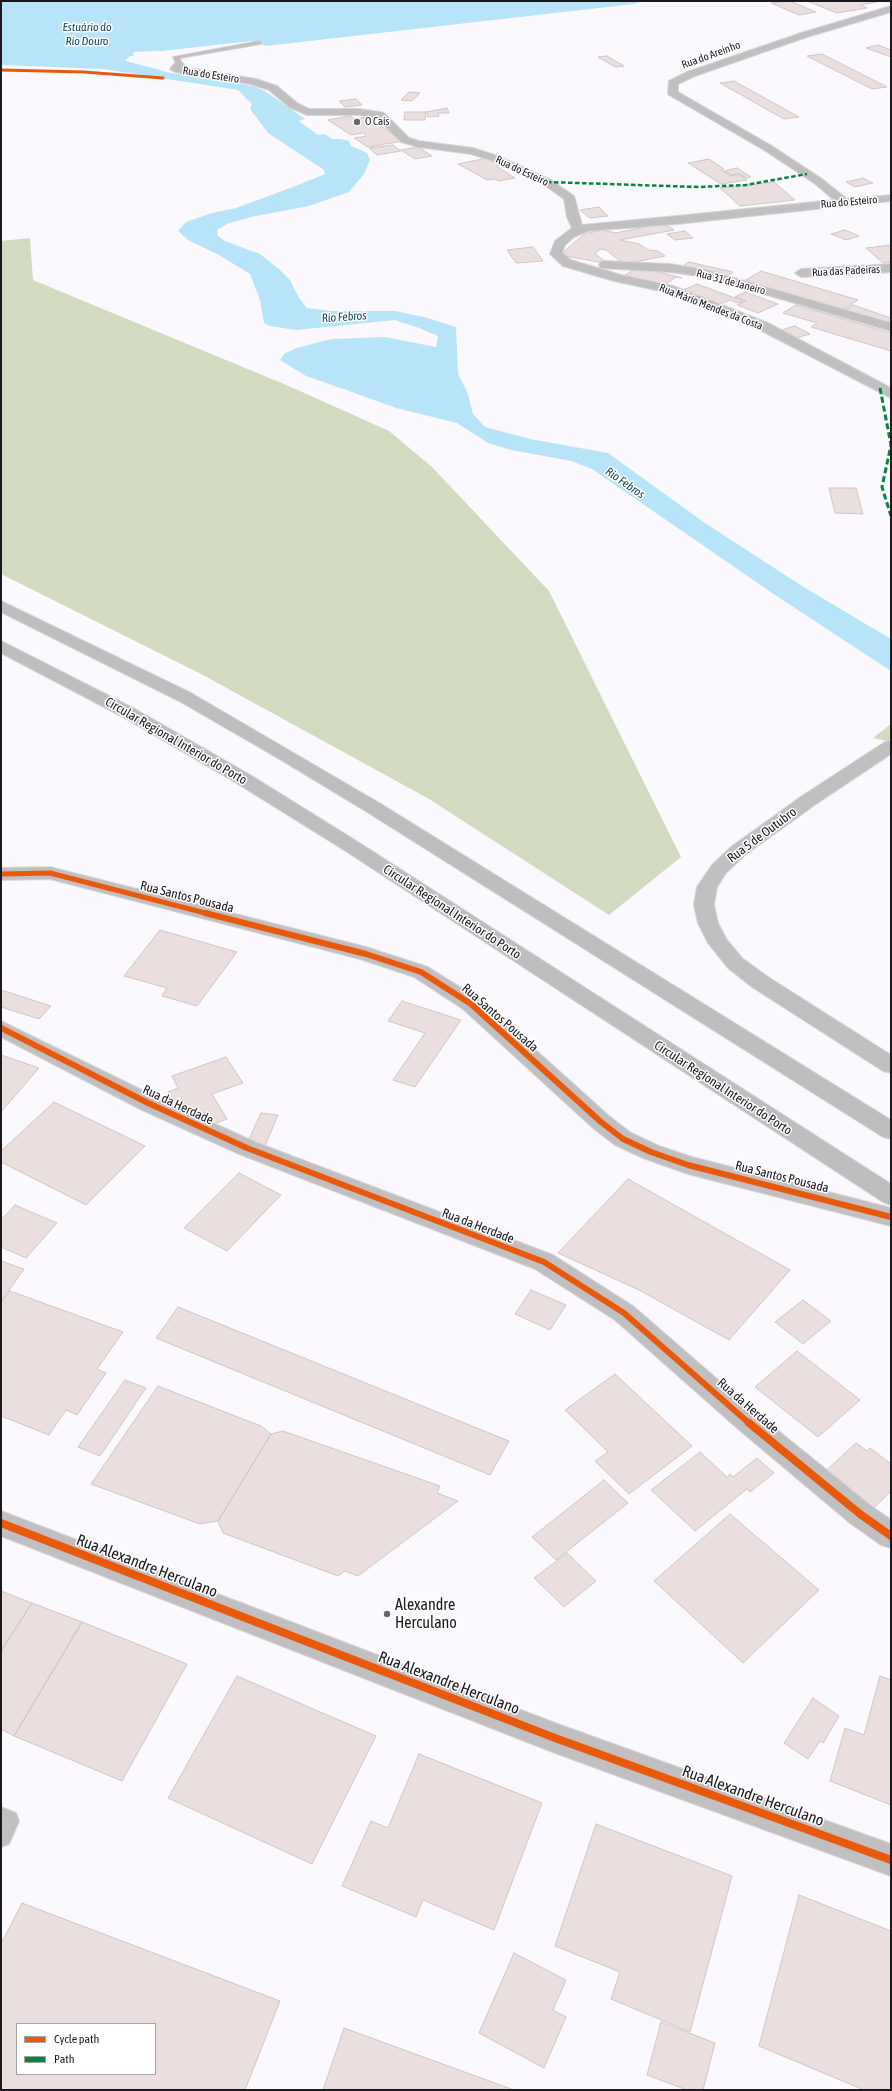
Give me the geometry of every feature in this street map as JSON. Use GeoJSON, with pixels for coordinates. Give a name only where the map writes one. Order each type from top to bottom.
{"type":"FeatureCollection","features":[{"type":"Feature","properties":{"kind":"highway"},"geometry":{"type":"LineString","coordinates":[[1,606],[185,697],[263,742],[374,808],[891,1131]]}},
{"type":"Feature","properties":{"kind":"highway","name":"Circular Regional Interior do Porto"},"geometry":{"type":"LineString","coordinates":[[1,646],[129,713],[245,780],[351,846],[594,1005],[891,1196]]}},
{"type":"Feature","properties":{"kind":"street","name":"Rua do Areinho"},"geometry":{"type":"LineString","coordinates":[[843,202],[818,181],[768,148],[674,93],[674,83],[691,74],[790,40],[891,9]]}},
{"type":"Feature","properties":{"kind":"street","name":"Rua do Esteiro"},"geometry":{"type":"LineString","coordinates":[[179,64],[175,69],[252,81],[273,88],[293,104],[307,112],[359,112],[380,115],[405,140],[418,144],[473,151],[494,158],[547,182],[570,198],[573,217],[578,229],[891,198]]}},
{"type":"Feature","properties":{"kind":"street"},"geometry":{"type":"LineString","coordinates":[[567,263],[556,254],[559,244],[578,229]]}},
{"type":"Feature","properties":{"kind":"street","name":"Rua 31 de Janeiro"},"geometry":{"type":"LineString","coordinates":[[567,263],[670,268],[706,274],[891,328]]}},
{"type":"Feature","properties":{"kind":"street","name":"Rua Mário Mendes da Costa"},"geometry":{"type":"LineString","coordinates":[[567,263],[618,278],[668,289],[721,309],[763,326],[891,394]]}},
{"type":"Feature","properties":{"kind":"street","name":"Rua das Padeiras"},"geometry":{"type":"LineString","coordinates":[[801,273],[891,268]]}},
{"type":"Feature","properties":{"kind":"street","name":"Rua 5 de Outubro"},"geometry":{"type":"LineString","coordinates":[[891,746],[809,800],[738,851],[719,869],[707,887],[704,905],[708,923],[718,942],[735,963],[760,982],[891,1065]]}},
{"type":"Feature","properties":{"kind":"street","name":"Rua Santos Pousada"},"geometry":{"type":"LineString","coordinates":[[1,874],[50,873],[366,954],[414,969],[450,989],[471,1004],[601,1122],[623,1139],[651,1152],[688,1165],[891,1217]]}},
{"type":"Feature","properties":{"kind":"street","name":"Rua da Herdade"},"geometry":{"type":"LineString","coordinates":[[1,1028],[148,1103],[247,1148],[544,1262],[624,1313],[746,1420],[860,1514],[891,1536]]}},
{"type":"Feature","properties":{"kind":"street","name":"Rua Alexandre Herculano"},"geometry":{"type":"LineString","coordinates":[[1,1523],[555,1738],[891,1860]]}},
{"type":"Feature","properties":{"kind":"lane"},"geometry":{"type":"LineString","coordinates":[[179,64],[176,57],[259,43]]}},
{"type":"Feature","properties":{"kind":"lane"},"geometry":{"type":"LineString","coordinates":[[1,1818],[8,1821],[1,1836]]}},
{"type":"Feature","properties":{"kind":"green space"},"geometry":{"type":"Polygon","coordinates":[[[30,238],[33,280],[291,387],[389,431],[432,467],[549,591],[681,857],[609,915],[429,799],[203,675],[1,574],[1,241],[30,238]]]}},
{"type":"Feature","properties":{"kind":"green space"},"geometry":{"type":"Polygon","coordinates":[[[891,724],[891,742],[873,738],[891,724]]]}},
{"type":"Feature","properties":{"kind":"water"},"geometry":{"type":"Polygon","coordinates":[[[1,1],[643,1],[634,4],[266,46],[253,41],[164,51],[135,52],[133,56],[126,60],[166,72],[253,86],[265,91],[305,119],[299,121],[318,135],[325,134],[332,139],[349,141],[351,146],[367,153],[370,160],[364,174],[349,192],[309,206],[251,217],[227,224],[217,230],[218,236],[225,241],[260,254],[280,270],[290,280],[299,298],[307,308],[331,311],[395,311],[424,317],[456,327],[458,374],[468,394],[473,414],[485,427],[530,439],[608,453],[705,523],[802,586],[891,639],[891,671],[775,595],[592,469],[571,461],[511,450],[488,443],[457,423],[396,408],[306,376],[280,360],[284,354],[296,348],[332,339],[385,337],[436,347],[438,336],[395,320],[296,330],[270,326],[264,323],[260,300],[250,274],[219,255],[188,240],[178,231],[186,222],[212,213],[236,208],[293,187],[325,174],[324,170],[268,133],[250,109],[252,104],[238,90],[103,69],[1,65],[1,1]]]}},
{"type":"Feature","properties":{"kind":"pier"},"geometry":{"type":"Polygon","coordinates":[[[253,41],[265,46],[262,47],[253,43],[164,53],[137,54],[134,58],[129,60],[183,73],[178,74],[125,61],[130,56],[133,56],[134,52],[163,51],[253,41]]]}},
{"type":"Feature","properties":{"kind":"building"},"geometry":{"type":"Polygon","coordinates":[[[790,1],[816,12],[799,15],[771,3],[790,1]]]}},
{"type":"Feature","properties":{"kind":"building"},"geometry":{"type":"Polygon","coordinates":[[[807,1],[877,2],[860,5],[867,8],[837,13],[807,1]]]}},
{"type":"Feature","properties":{"kind":"building"},"geometry":{"type":"Polygon","coordinates":[[[878,45],[891,50],[891,57],[866,48],[878,45]]]}},
{"type":"Feature","properties":{"kind":"building"},"geometry":{"type":"Polygon","coordinates":[[[822,54],[887,87],[872,89],[807,56],[822,54]]]}},
{"type":"Feature","properties":{"kind":"building"},"geometry":{"type":"Polygon","coordinates":[[[607,56],[624,66],[615,67],[598,57],[607,56]]]}},
{"type":"Feature","properties":{"kind":"building"},"geometry":{"type":"Polygon","coordinates":[[[734,81],[799,117],[784,119],[720,83],[734,81]]]}},
{"type":"Feature","properties":{"kind":"building"},"geometry":{"type":"Polygon","coordinates":[[[409,92],[420,93],[412,101],[401,100],[409,92]]]}},
{"type":"Feature","properties":{"kind":"building"},"geometry":{"type":"Polygon","coordinates":[[[356,99],[362,105],[345,107],[339,101],[356,99]]]}},
{"type":"Feature","properties":{"kind":"building"},"geometry":{"type":"Polygon","coordinates":[[[447,108],[449,113],[438,113],[439,116],[428,117],[426,112],[447,108]]]}},
{"type":"Feature","properties":{"kind":"building"},"geometry":{"type":"Polygon","coordinates":[[[405,112],[426,112],[425,120],[404,120],[405,112]]]}},
{"type":"Feature","properties":{"kind":"building"},"geometry":{"type":"Polygon","coordinates":[[[350,116],[355,119],[367,117],[403,141],[368,147],[354,138],[367,136],[363,133],[351,135],[328,120],[350,116]]]}},
{"type":"Feature","properties":{"kind":"building"},"geometry":{"type":"Polygon","coordinates":[[[393,145],[401,151],[377,155],[369,148],[393,145]]]}},
{"type":"Feature","properties":{"kind":"building"},"geometry":{"type":"Polygon","coordinates":[[[418,147],[432,156],[415,159],[401,150],[418,147]]]}},
{"type":"Feature","properties":{"kind":"building"},"geometry":{"type":"Polygon","coordinates":[[[487,158],[500,165],[496,166],[515,178],[499,181],[495,179],[487,180],[458,164],[487,158]]]}},
{"type":"Feature","properties":{"kind":"building"},"geometry":{"type":"Polygon","coordinates":[[[709,159],[724,169],[721,170],[730,176],[738,174],[747,180],[721,184],[688,163],[709,159]]]}},
{"type":"Feature","properties":{"kind":"building"},"geometry":{"type":"Polygon","coordinates":[[[737,168],[751,177],[746,178],[739,174],[731,175],[724,171],[737,168]]]}},
{"type":"Feature","properties":{"kind":"building"},"geometry":{"type":"Polygon","coordinates":[[[863,178],[873,183],[855,187],[846,182],[863,178]]]}},
{"type":"Feature","properties":{"kind":"building"},"geometry":{"type":"Polygon","coordinates":[[[774,182],[795,200],[740,206],[720,188],[774,182]]]}},
{"type":"Feature","properties":{"kind":"building"},"geometry":{"type":"Polygon","coordinates":[[[599,207],[608,216],[590,218],[580,210],[599,207]]]}},
{"type":"Feature","properties":{"kind":"building"},"geometry":{"type":"Polygon","coordinates":[[[664,223],[674,230],[620,240],[639,244],[648,250],[658,251],[665,256],[624,264],[606,250],[600,249],[595,254],[609,264],[560,255],[584,234],[602,230],[616,233],[664,223]]]}},
{"type":"Feature","properties":{"kind":"building"},"geometry":{"type":"Polygon","coordinates":[[[845,230],[859,236],[846,240],[831,234],[845,230]]]}},
{"type":"Feature","properties":{"kind":"building"},"geometry":{"type":"Polygon","coordinates":[[[685,231],[693,238],[675,240],[667,234],[685,231]]]}},
{"type":"Feature","properties":{"kind":"building"},"geometry":{"type":"Polygon","coordinates":[[[891,245],[891,262],[883,263],[866,248],[891,245]]]}},
{"type":"Feature","properties":{"kind":"building"},"geometry":{"type":"Polygon","coordinates":[[[533,247],[543,261],[516,263],[507,250],[533,247]]]}},
{"type":"Feature","properties":{"kind":"building"},"geometry":{"type":"Polygon","coordinates":[[[689,262],[733,272],[725,278],[681,267],[689,262]]]}},
{"type":"Feature","properties":{"kind":"building"},"geometry":{"type":"Polygon","coordinates":[[[639,267],[682,278],[676,277],[663,286],[624,276],[639,267]]]}},
{"type":"Feature","properties":{"kind":"building"},"geometry":{"type":"Polygon","coordinates":[[[761,271],[858,300],[840,311],[744,281],[761,271]]]}},
{"type":"Feature","properties":{"kind":"building"},"geometry":{"type":"Polygon","coordinates":[[[697,284],[743,301],[738,303],[730,300],[716,306],[678,292],[697,284]]]}},
{"type":"Feature","properties":{"kind":"building"},"geometry":{"type":"Polygon","coordinates":[[[745,292],[778,304],[758,313],[737,305],[746,301],[735,297],[745,292]]]}},
{"type":"Feature","properties":{"kind":"building"},"geometry":{"type":"Polygon","coordinates":[[[796,305],[891,333],[891,351],[811,327],[817,323],[783,313],[796,305]]]}},
{"type":"Feature","properties":{"kind":"building"},"geometry":{"type":"Polygon","coordinates":[[[853,305],[891,318],[891,326],[844,310],[853,305]]]}},
{"type":"Feature","properties":{"kind":"building"},"geometry":{"type":"Polygon","coordinates":[[[795,326],[810,334],[796,338],[781,330],[795,326]]]}},
{"type":"Feature","properties":{"kind":"building"},"geometry":{"type":"Polygon","coordinates":[[[829,488],[856,488],[863,514],[835,513],[829,488]]]}},
{"type":"Feature","properties":{"kind":"building"},"geometry":{"type":"Polygon","coordinates":[[[160,930],[237,952],[197,1006],[162,996],[167,988],[124,976],[160,930]]]}},
{"type":"Feature","properties":{"kind":"building"},"geometry":{"type":"Polygon","coordinates":[[[1,990],[51,1006],[39,1019],[1,1007],[1,990]]]}},
{"type":"Feature","properties":{"kind":"building"},"geometry":{"type":"Polygon","coordinates":[[[402,1001],[461,1020],[415,1087],[393,1080],[425,1033],[388,1021],[402,1001]]]}},
{"type":"Feature","properties":{"kind":"building"},"geometry":{"type":"Polygon","coordinates":[[[1,1055],[39,1068],[1,1112],[1,1055]]]}},
{"type":"Feature","properties":{"kind":"building"},"geometry":{"type":"Polygon","coordinates":[[[226,1057],[243,1083],[212,1094],[227,1119],[211,1125],[190,1115],[183,1103],[176,1105],[168,1092],[178,1088],[172,1076],[226,1057]]]}},
{"type":"Feature","properties":{"kind":"building"},"geometry":{"type":"Polygon","coordinates":[[[54,1102],[145,1146],[86,1205],[1,1162],[1,1151],[54,1102]]]}},
{"type":"Feature","properties":{"kind":"building"},"geometry":{"type":"Polygon","coordinates":[[[261,1113],[278,1115],[265,1146],[249,1139],[261,1113]]]}},
{"type":"Feature","properties":{"kind":"building"},"geometry":{"type":"Polygon","coordinates":[[[239,1173],[281,1195],[227,1251],[184,1228],[239,1173]]]}},
{"type":"Feature","properties":{"kind":"building"},"geometry":{"type":"Polygon","coordinates":[[[628,1179],[790,1270],[729,1340],[639,1290],[558,1253],[628,1179]]]}},
{"type":"Feature","properties":{"kind":"building"},"geometry":{"type":"Polygon","coordinates":[[[15,1205],[57,1223],[26,1258],[1,1247],[1,1220],[15,1205]]]}},
{"type":"Feature","properties":{"kind":"building"},"geometry":{"type":"Polygon","coordinates":[[[1,1261],[24,1269],[1,1302],[1,1261]]]}},
{"type":"Feature","properties":{"kind":"building"},"geometry":{"type":"Polygon","coordinates":[[[531,1290],[566,1305],[550,1330],[515,1314],[531,1290]]]}},
{"type":"Feature","properties":{"kind":"building"},"geometry":{"type":"Polygon","coordinates":[[[10,1291],[123,1332],[97,1369],[106,1373],[77,1415],[66,1410],[49,1435],[1,1416],[1,1302],[10,1291]]]}},
{"type":"Feature","properties":{"kind":"building"},"geometry":{"type":"Polygon","coordinates":[[[803,1300],[831,1321],[803,1344],[775,1322],[803,1300]]]}},
{"type":"Feature","properties":{"kind":"building"},"geometry":{"type":"Polygon","coordinates":[[[178,1307],[509,1441],[490,1475],[156,1338],[178,1307]]]}},
{"type":"Feature","properties":{"kind":"building"},"geometry":{"type":"Polygon","coordinates":[[[797,1351],[860,1400],[818,1437],[755,1387],[797,1351]]]}},
{"type":"Feature","properties":{"kind":"building"},"geometry":{"type":"Polygon","coordinates":[[[615,1374],[692,1446],[629,1494],[595,1461],[608,1452],[565,1410],[615,1374]]]}},
{"type":"Feature","properties":{"kind":"building"},"geometry":{"type":"Polygon","coordinates":[[[125,1380],[146,1388],[100,1456],[78,1447],[125,1380]]]}},
{"type":"Feature","properties":{"kind":"building"},"geometry":{"type":"Polygon","coordinates":[[[158,1386],[261,1426],[271,1434],[218,1521],[200,1524],[91,1484],[158,1386]]]}},
{"type":"Feature","properties":{"kind":"building"},"geometry":{"type":"Polygon","coordinates":[[[283,1431],[440,1486],[437,1493],[458,1501],[358,1576],[345,1571],[338,1576],[223,1533],[218,1521],[271,1434],[283,1431]]]}},
{"type":"Feature","properties":{"kind":"building"},"geometry":{"type":"Polygon","coordinates":[[[856,1443],[867,1451],[870,1448],[891,1464],[891,1491],[867,1515],[819,1477],[856,1443]]]}},
{"type":"Feature","properties":{"kind":"building"},"geometry":{"type":"Polygon","coordinates":[[[700,1452],[727,1477],[730,1474],[733,1477],[757,1458],[774,1473],[750,1492],[747,1489],[695,1531],[651,1490],[700,1452]]]}},
{"type":"Feature","properties":{"kind":"building"},"geometry":{"type":"Polygon","coordinates":[[[604,1480],[628,1503],[556,1560],[532,1537],[604,1480]]]}},
{"type":"Feature","properties":{"kind":"building"},"geometry":{"type":"Polygon","coordinates":[[[730,1514],[819,1590],[743,1663],[654,1581],[730,1514]]]}},
{"type":"Feature","properties":{"kind":"building"},"geometry":{"type":"Polygon","coordinates":[[[567,1553],[596,1581],[564,1607],[534,1578],[567,1553]]]}},
{"type":"Feature","properties":{"kind":"building"},"geometry":{"type":"Polygon","coordinates":[[[1,1591],[32,1603],[1,1651],[1,1591]]]}},
{"type":"Feature","properties":{"kind":"building"},"geometry":{"type":"Polygon","coordinates":[[[32,1603],[82,1622],[14,1736],[1,1729],[1,1651],[32,1603]]]}},
{"type":"Feature","properties":{"kind":"building"},"geometry":{"type":"Polygon","coordinates":[[[82,1622],[187,1664],[122,1781],[14,1736],[82,1622]]]}},
{"type":"Feature","properties":{"kind":"building"},"geometry":{"type":"Polygon","coordinates":[[[237,1676],[376,1736],[312,1864],[168,1798],[237,1676]]]}},
{"type":"Feature","properties":{"kind":"building"},"geometry":{"type":"Polygon","coordinates":[[[880,1676],[891,1680],[891,1805],[830,1781],[845,1728],[864,1735],[880,1676]]]}},
{"type":"Feature","properties":{"kind":"building"},"geometry":{"type":"Polygon","coordinates":[[[813,1698],[839,1716],[823,1743],[820,1741],[808,1759],[784,1743],[813,1698]]]}},
{"type":"Feature","properties":{"kind":"building"},"geometry":{"type":"Polygon","coordinates":[[[419,1754],[542,1803],[494,1930],[423,1900],[416,1917],[342,1886],[371,1821],[388,1828],[419,1754]]]}},
{"type":"Feature","properties":{"kind":"building"},"geometry":{"type":"Polygon","coordinates":[[[596,1824],[732,1876],[690,2032],[611,1999],[620,1972],[555,1946],[596,1824]]]}},
{"type":"Feature","properties":{"kind":"building"},"geometry":{"type":"Polygon","coordinates":[[[799,1895],[891,1931],[891,2090],[864,2090],[759,2046],[799,1895]]]}},
{"type":"Feature","properties":{"kind":"building"},"geometry":{"type":"Polygon","coordinates":[[[22,1903],[280,2001],[245,2090],[1,2090],[1,1944],[22,1903]]]}},
{"type":"Feature","properties":{"kind":"building"},"geometry":{"type":"Polygon","coordinates":[[[514,1953],[566,1980],[553,2010],[566,2017],[544,2068],[479,2033],[514,1953]]]}},
{"type":"Feature","properties":{"kind":"building"},"geometry":{"type":"Polygon","coordinates":[[[661,2022],[715,2043],[703,2090],[687,2090],[647,2075],[661,2022]]]}},
{"type":"Feature","properties":{"kind":"building"},"geometry":{"type":"Polygon","coordinates":[[[344,2028],[514,2090],[323,2090],[344,2028]]]}},
{"type":"Feature","properties":{"kind":"marked path"},"geometry":{"type":"LineString","coordinates":[[547,182],[698,187],[746,185],[807,174]]}},
{"type":"Feature","properties":{"kind":"marked path"},"geometry":{"type":"LineString","coordinates":[[880,388],[882,406],[889,427],[891,445],[882,487],[891,516]]}},
{"type":"Feature","properties":{"kind":"cycle path"},"geometry":{"type":"LineString","coordinates":[[1,70],[84,72],[163,78]]}},
{"type":"Feature","properties":{"kind":"cycle path"},"geometry":{"type":"LineString","coordinates":[[1,874],[50,873],[366,954],[421,972],[450,989],[471,1004],[601,1122],[623,1139],[651,1152],[688,1165],[891,1217]]}},
{"type":"Feature","properties":{"kind":"cycle path"},"geometry":{"type":"LineString","coordinates":[[1,1028],[148,1103],[247,1148],[544,1262],[624,1313],[746,1420],[860,1514],[891,1536]]}},
{"type":"Feature","properties":{"kind":"cycle path"},"geometry":{"type":"LineString","coordinates":[[1,1523],[555,1738],[891,1860]]}},
{"type":"Feature","properties":{"kind":"place","name":"O Cais"},"geometry":{"type":"Point","coordinates":[357,122]}},
{"type":"Feature","properties":{"kind":"place","name":"Alexandre Herculano"},"geometry":{"type":"Point","coordinates":[387,1614]}},
{"type":"Feature","properties":{"kind":"water label","name":"Estuário do Rio Douro"},"geometry":{"type":"Point","coordinates":[87,34]}},
{"type":"Feature","properties":{"kind":"water label","name":"Rio Febros"},"geometry":{"type":"Point","coordinates":[344,317]}},
{"type":"Feature","properties":{"kind":"water label","name":"Rio Febros"},"geometry":{"type":"Point","coordinates":[625,483]}}]}
